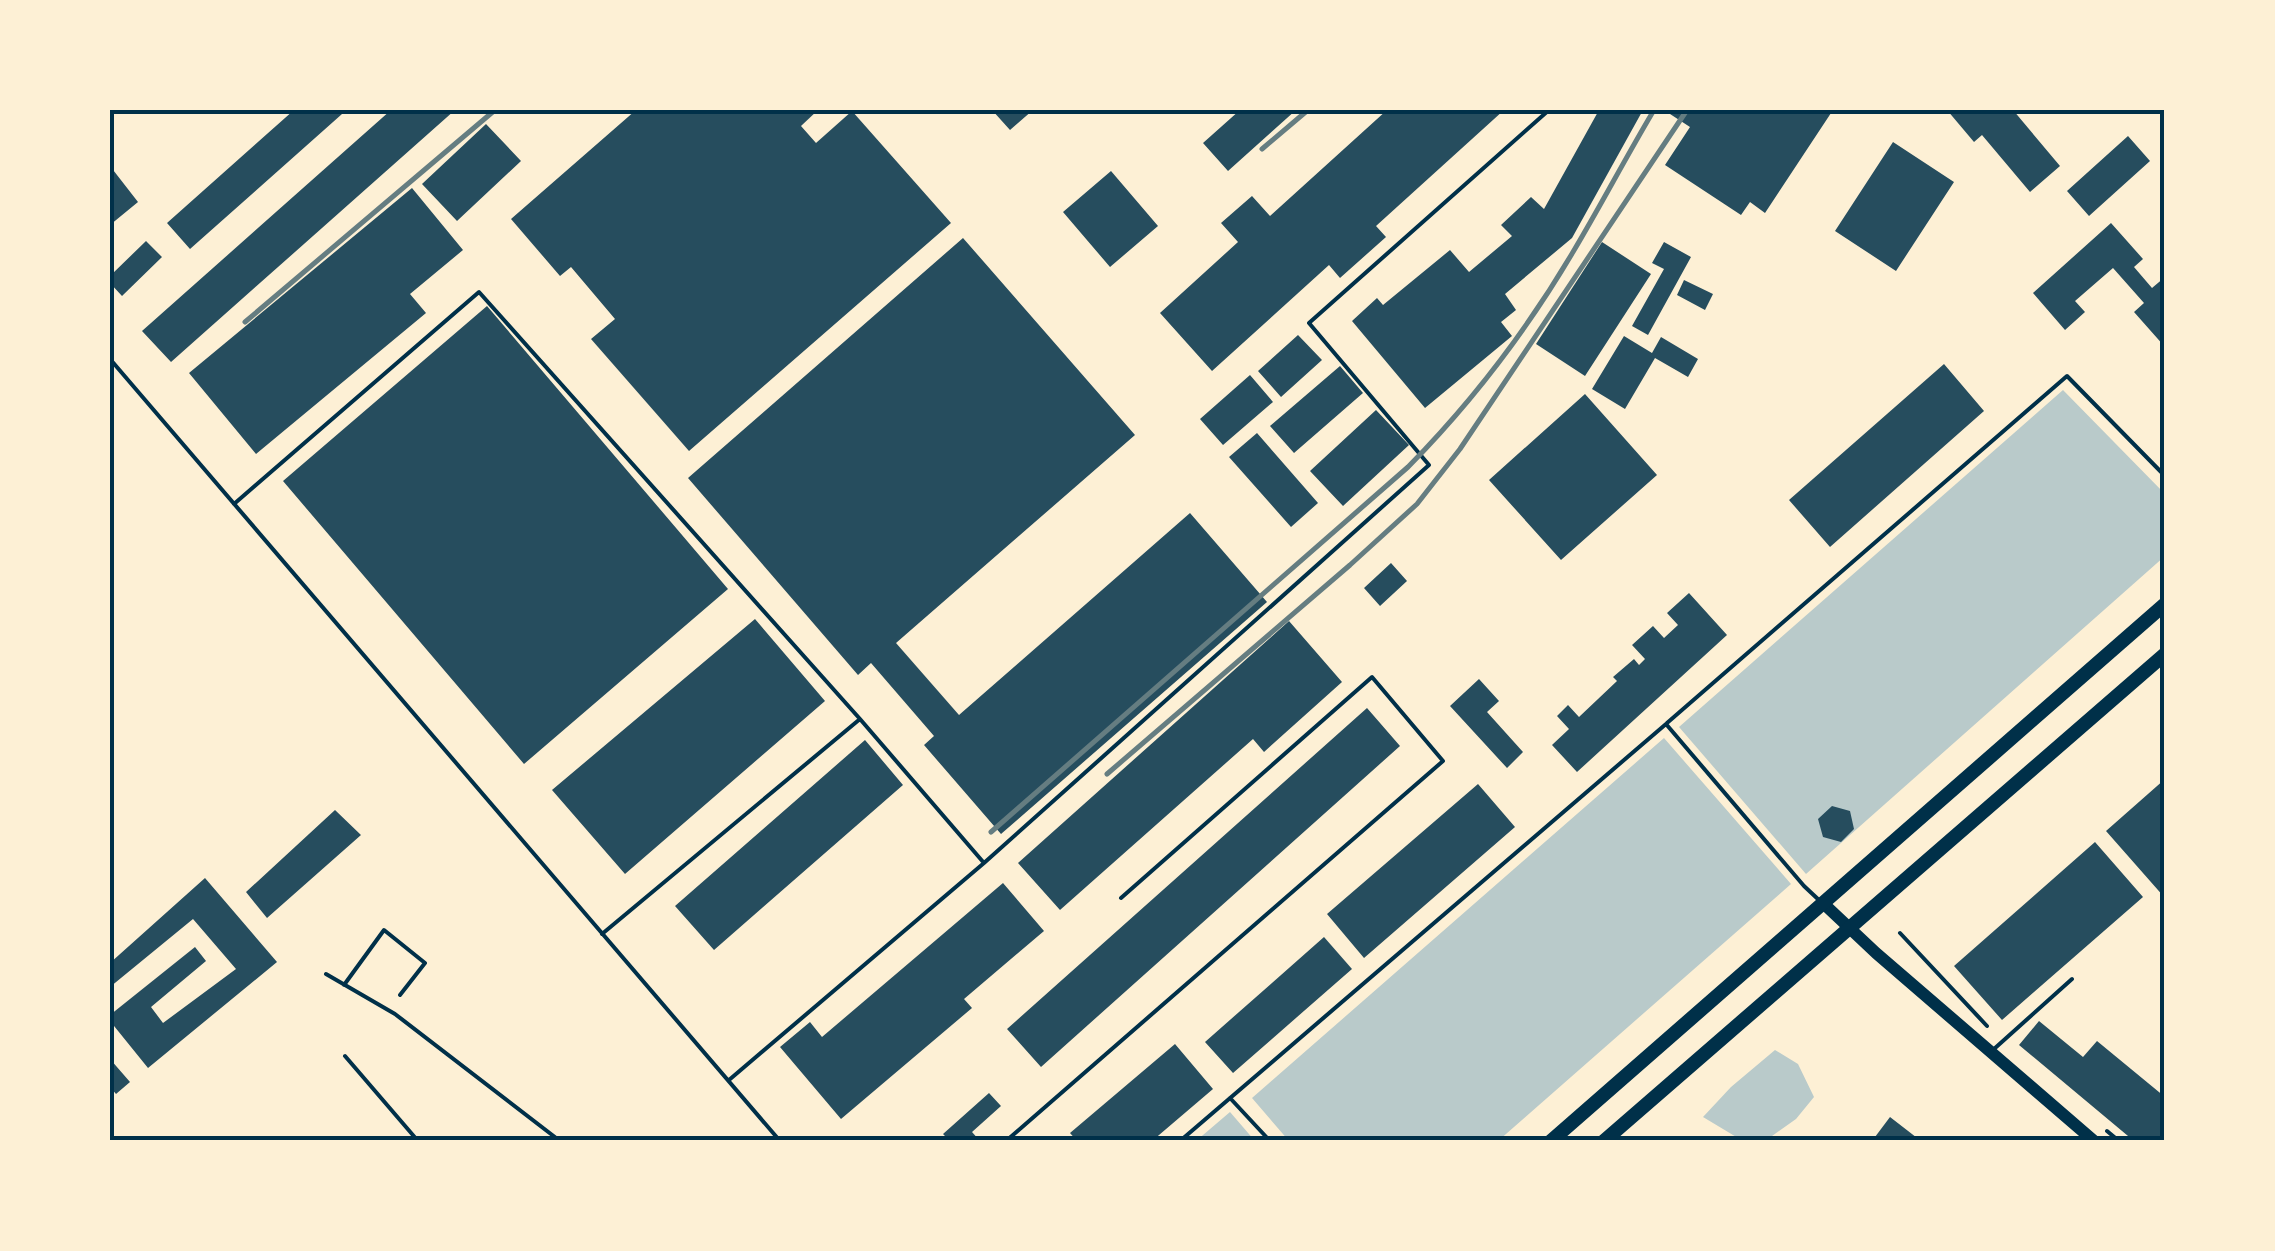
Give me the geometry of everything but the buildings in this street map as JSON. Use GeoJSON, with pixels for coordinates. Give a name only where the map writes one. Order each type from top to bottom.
{"type":"FeatureCollection","features":[{"type":"Feature","properties":{"kind":"main road"},"geometry":{"type":"LineString","coordinates":[[1551,1141],[2165,604]]}},
{"type":"Feature","properties":{"kind":"main road"},"geometry":{"type":"LineString","coordinates":[[1604,1141],[2165,654]]}},
{"type":"Feature","properties":{"kind":"main road"},"geometry":{"type":"LineString","coordinates":[[1824,904],[2094,1141]]}},
{"type":"Feature","properties":{"kind":"lane"},"geometry":{"type":"LineString","coordinates":[[728,1080],[984,863],[1429,465],[1310,323],[1549,110]]}},
{"type":"Feature","properties":{"kind":"lane"},"geometry":{"type":"LineString","coordinates":[[234,504],[479,292],[984,863]]}},
{"type":"Feature","properties":{"kind":"lane"},"geometry":{"type":"LineString","coordinates":[[110,359],[780,1141]]}},
{"type":"Feature","properties":{"kind":"lane"},"geometry":{"type":"LineString","coordinates":[[1180,1141],[2068,376],[2165,476]]}},
{"type":"Feature","properties":{"kind":"lane"},"geometry":{"type":"LineString","coordinates":[[1006,1141],[1444,761],[1372,678],[1120,898]]}},
{"type":"Feature","properties":{"kind":"lane"},"geometry":{"type":"LineString","coordinates":[[602,934],[860,720]]}},
{"type":"Feature","properties":{"kind":"lane"},"geometry":{"type":"LineString","coordinates":[[1666,724],[1804,886],[1824,904]]}},
{"type":"Feature","properties":{"kind":"lane"},"geometry":{"type":"LineString","coordinates":[[344,985],[384,930],[425,963],[400,995]]}},
{"type":"Feature","properties":{"kind":"lane"},"geometry":{"type":"LineString","coordinates":[[326,974],[395,1014],[560,1141]]}},
{"type":"Feature","properties":{"kind":"lane"},"geometry":{"type":"LineString","coordinates":[[1991,1052],[2072,978]]}},
{"type":"Feature","properties":{"kind":"lane"},"geometry":{"type":"LineString","coordinates":[[345,1056],[418,1141]]}},
{"type":"Feature","properties":{"kind":"lane"},"geometry":{"type":"LineString","coordinates":[[1230,1098],[1270,1141]]}},
{"type":"Feature","properties":{"kind":"shaded area"},"geometry":{"type":"Polygon","coordinates":[[[2063,390],[2165,494],[2165,556],[1806,874],[1679,727],[2063,390]]]}},
{"type":"Feature","properties":{"kind":"shaded area"},"geometry":{"type":"Polygon","coordinates":[[[1664,738],[1791,884],[1498,1141],[1289,1141],[1252,1098],[1664,738]]]}},
{"type":"Feature","properties":{"kind":"shaded area"},"geometry":{"type":"Polygon","coordinates":[[[1775,1050],[1798,1064],[1814,1097],[1796,1119],[1772,1136],[1743,1141],[1703,1117],[1731,1087],[1775,1050]]]}},
{"type":"Feature","properties":{"kind":"shaded area"},"geometry":{"type":"Polygon","coordinates":[[[1230,1112],[1255,1141],[1196,1141],[1230,1112]]]}},
{"type":"Feature","properties":{"kind":"railway"},"geometry":{"type":"LineString","coordinates":[[245,322],[495,110]]}},
{"type":"Feature","properties":{"kind":"railway"},"geometry":{"type":"LineString","coordinates":[[1262,149],[1308,110]]}},
{"type":"Feature","properties":{"kind":"railway"},"geometry":{"type":"LineString","coordinates":[[991,832],[1432,442],[1537,309],[1654,110]]}},
{"type":"Feature","properties":{"kind":"railway"},"geometry":{"type":"LineString","coordinates":[[1107,774],[1417,504],[1460,449],[1687,110]]}}]}
